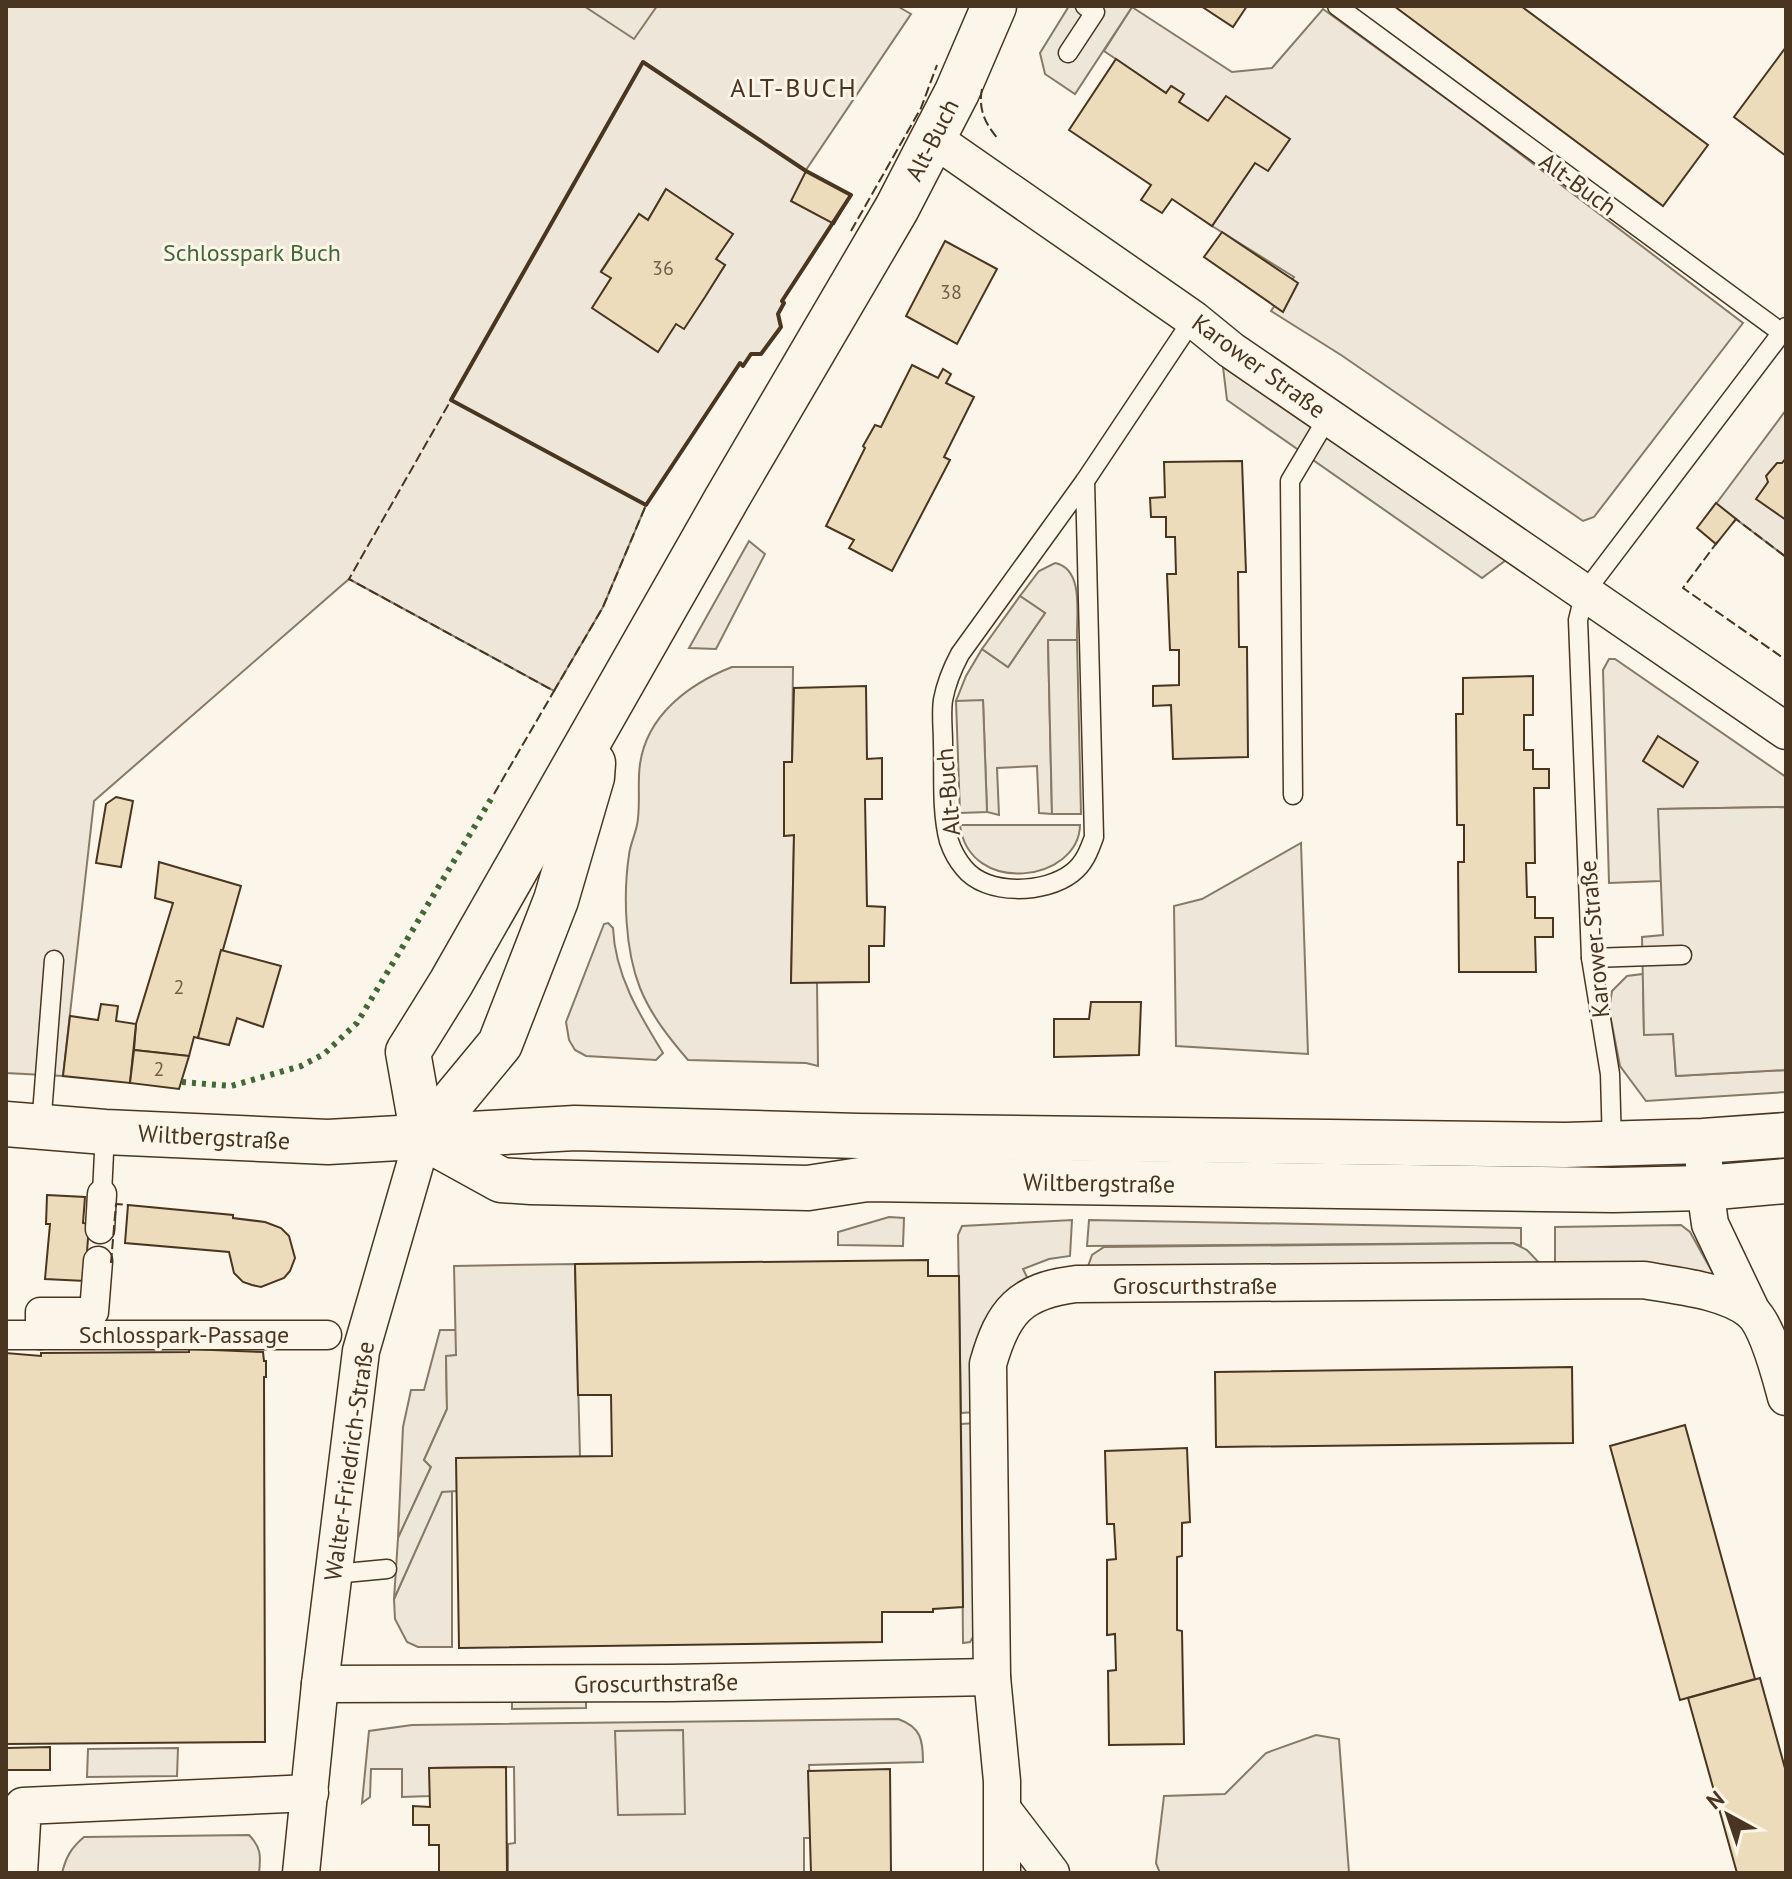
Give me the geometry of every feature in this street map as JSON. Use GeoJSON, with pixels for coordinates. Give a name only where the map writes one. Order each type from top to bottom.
{"type":"FeatureCollection","features":[{"type":"Feature","properties":{"kind":"main road","name":"Alt-Buch"},"geometry":{"type":"LineString","coordinates":[[423,1137],[408,1052],[451,983],[897,208],[934,139],[994,6]]}},
{"type":"Feature","properties":{"kind":"main road","name":"Alt-Buch"},"geometry":{"type":"LineString","coordinates":[[423,1137],[500,1044],[556,900],[592,777],[597,727]]}},
{"type":"Feature","properties":{"kind":"main road","name":"Wiltbergstraße"},"geometry":{"type":"LineString","coordinates":[[23,1126],[328,1142],[575,1128],[858,1136],[1612,1167],[1705,1188],[1786,1181]]}},
{"type":"Feature","properties":{"kind":"main road","name":"Wiltbergstraße"},"geometry":{"type":"LineString","coordinates":[[1612,1167],[1703,1141],[1786,1135]]}},
{"type":"Feature","properties":{"kind":"street","name":"Karower Straße"},"geometry":{"type":"LineString","coordinates":[[934,139],[1193,319],[1231,350],[1786,731]]}},
{"type":"Feature","properties":{"kind":"street","name":"Walter-Friedrich-Straße"},"geometry":{"type":"LineString","coordinates":[[301,1873],[320,1684],[361,1351],[423,1137]]}},
{"type":"Feature","properties":{"kind":"street"},"geometry":{"type":"LineString","coordinates":[[1703,1141],[1710,1224],[1774,1351],[1786,1397]]}},
{"type":"Feature","properties":{"kind":"street"},"geometry":{"type":"LineString","coordinates":[[100,1229],[102,1194]]}},
{"type":"Feature","properties":{"kind":"street","name":"Schlosspark-Passage"},"geometry":{"type":"LineString","coordinates":[[40,1335],[40,1312],[94,1312],[98,1261]]}},
{"type":"Feature","properties":{"kind":"street","name":"Groscurthstraße"},"geometry":{"type":"LineString","coordinates":[[1002,1873],[1003,1810],[992,1677],[988,1364],[997,1331],[1019,1304],[1047,1288],[1076,1284],[1644,1280],[1718,1295],[1752,1312]]}},
{"type":"Feature","properties":{"kind":"street","name":"Schlosspark-Passage"},"geometry":{"type":"LineString","coordinates":[[6,1335],[327,1335]]}},
{"type":"Feature","properties":{"kind":"street","name":"Groscurthstraße"},"geometry":{"type":"LineString","coordinates":[[320,1684],[669,1683],[992,1677]]}},
{"type":"Feature","properties":{"kind":"street"},"geometry":{"type":"LineString","coordinates":[[15,1868],[14,1806],[310,1793]]}},
{"type":"Feature","properties":{"kind":"street"},"geometry":{"type":"LineString","coordinates":[[1003,1810],[1051,1873]]}},
{"type":"Feature","properties":{"kind":"lane"},"geometry":{"type":"LineString","coordinates":[[1068,53],[1095,12],[1085,6]]}},
{"type":"Feature","properties":{"kind":"lane","name":"Alt-Buch"},"geometry":{"type":"LineString","coordinates":[[1337,6],[1784,330]]}},
{"type":"Feature","properties":{"kind":"lane","name":"Alt-Buch"},"geometry":{"type":"LineString","coordinates":[[1085,481],[1094,837],[1088,856],[1072,873],[1053,883],[999,888],[977,880],[964,870],[949,842],[942,703],[948,678],[960,654],[1085,481],[1193,319]]}},
{"type":"Feature","properties":{"kind":"lane","name":"Karower Straße"},"geometry":{"type":"LineString","coordinates":[[1612,1167],[1610,1074],[1591,958],[1578,620],[1585,592],[1784,330]]}},
{"type":"Feature","properties":{"kind":"lane"},"geometry":{"type":"LineString","coordinates":[[1293,795],[1290,481],[1328,417]]}},
{"type":"Feature","properties":{"kind":"lane"},"geometry":{"type":"LineString","coordinates":[[1591,958],[1682,955]]}},
{"type":"Feature","properties":{"kind":"lane"},"geometry":{"type":"LineString","coordinates":[[23,1126],[54,960]]}},
{"type":"Feature","properties":{"kind":"lane"},"geometry":{"type":"LineString","coordinates":[[102,1194],[105,1132]]}},
{"type":"Feature","properties":{"kind":"lane"},"geometry":{"type":"LineString","coordinates":[[334,1574],[387,1569]]}},
{"type":"Feature","properties":{"kind":"green space","name":"Schlosspark Buch"},"geometry":{"type":"Polygon","coordinates":[[[6,6],[897,6],[911,14],[806,170],[851,195],[782,301],[784,303],[778,314],[781,327],[761,354],[751,354],[743,366],[739,364],[646,505],[603,607],[554,691],[349,579],[94,801],[63,1076],[6,1073],[6,6]],[[666,189],[648,220],[639,214],[601,271],[684,328],[725,265],[716,259],[732,234],[666,189]]]}},
{"type":"Feature","properties":{"kind":"green space"},"geometry":{"type":"Polygon","coordinates":[[[1132,7],[1232,72],[1272,68],[1323,9],[1477,121],[1743,323],[1594,517],[1583,521],[1341,355],[1271,311],[1294,277],[1212,226],[1255,163],[1208,121],[1179,102],[1183,94],[1172,86],[1166,93],[1104,51],[1132,7]]]}},
{"type":"Feature","properties":{"kind":"green space"},"geometry":{"type":"Polygon","coordinates":[[[1786,410],[1786,557],[1716,504],[1786,410]]]}},
{"type":"Feature","properties":{"kind":"green space"},"geometry":{"type":"Polygon","coordinates":[[[749,541],[765,554],[716,649],[689,648],[749,541]]]}},
{"type":"Feature","properties":{"kind":"green space"},"geometry":{"type":"Polygon","coordinates":[[[1055,563],[1071,574],[1078,607],[1077,640],[1048,641],[1052,814],[1039,813],[1037,766],[997,768],[999,815],[987,812],[983,701],[956,701],[982,649],[1008,667],[1045,613],[1020,596],[1039,571],[1055,563]]]}},
{"type":"Feature","properties":{"kind":"green space"},"geometry":{"type":"Polygon","coordinates":[[[1609,659],[1615,659],[1786,777],[1786,807],[1659,809],[1661,881],[1609,883],[1603,670],[1609,659]]]}},
{"type":"Feature","properties":{"kind":"green space"},"geometry":{"type":"Polygon","coordinates":[[[732,667],[793,667],[792,762],[784,763],[784,836],[794,835],[791,982],[817,982],[818,1066],[806,1063],[688,1060],[649,1008],[631,957],[626,887],[638,818],[639,772],[644,746],[661,716],[672,704],[700,682],[732,667]]]}},
{"type":"Feature","properties":{"kind":"green space"},"geometry":{"type":"Polygon","coordinates":[[[960,825],[1080,825],[1075,844],[1062,859],[1044,869],[1023,873],[1002,872],[982,863],[968,848],[960,825]]]}},
{"type":"Feature","properties":{"kind":"green space"},"geometry":{"type":"Polygon","coordinates":[[[1301,843],[1308,1054],[1176,1046],[1174,906],[1202,899],[1301,843]]]}},
{"type":"Feature","properties":{"kind":"green space"},"geometry":{"type":"Polygon","coordinates":[[[608,923],[613,928],[623,978],[663,1053],[656,1060],[586,1056],[575,1050],[569,1040],[566,1022],[604,924],[608,923]]]}},
{"type":"Feature","properties":{"kind":"green space"},"geometry":{"type":"Polygon","coordinates":[[[1643,974],[1644,1034],[1673,1033],[1676,1076],[1786,1070],[1786,1092],[1646,1101],[1620,1066],[1609,1009],[1612,991],[1627,976],[1643,974]]]}},
{"type":"Feature","properties":{"kind":"green space"},"geometry":{"type":"Polygon","coordinates":[[[889,1217],[904,1218],[903,1246],[838,1245],[838,1232],[889,1217]]]}},
{"type":"Feature","properties":{"kind":"green space"},"geometry":{"type":"Polygon","coordinates":[[[1072,1220],[1070,1256],[1049,1259],[1023,1269],[1030,1283],[976,1412],[961,1413],[958,1235],[962,1226],[1072,1220]]]}},
{"type":"Feature","properties":{"kind":"green space"},"geometry":{"type":"Polygon","coordinates":[[[1089,1220],[1521,1228],[1521,1246],[1513,1243],[1087,1246],[1089,1220]]]}},
{"type":"Feature","properties":{"kind":"green space"},"geometry":{"type":"Polygon","coordinates":[[[1681,1225],[1690,1232],[1720,1286],[1555,1268],[1555,1227],[1681,1225]]]}},
{"type":"Feature","properties":{"kind":"green space"},"geometry":{"type":"Polygon","coordinates":[[[440,1330],[456,1330],[456,1355],[446,1357],[447,1409],[424,1460],[431,1467],[398,1538],[403,1427],[411,1390],[424,1390],[440,1330]]]}},
{"type":"Feature","properties":{"kind":"green space"},"geometry":{"type":"Polygon","coordinates":[[[976,1423],[978,1629],[970,1642],[963,1643],[961,1424],[976,1423]]]}},
{"type":"Feature","properties":{"kind":"green space"},"geometry":{"type":"Polygon","coordinates":[[[442,1491],[452,1491],[452,1647],[418,1647],[407,1642],[395,1619],[394,1599],[442,1491]]]}},
{"type":"Feature","properties":{"kind":"green space"},"geometry":{"type":"Polygon","coordinates":[[[898,1719],[912,1726],[919,1735],[923,1762],[809,1765],[813,1838],[804,1838],[804,1873],[508,1873],[508,1844],[515,1843],[514,1767],[430,1768],[430,1796],[402,1797],[402,1769],[371,1769],[370,1797],[362,1803],[369,1731],[412,1725],[898,1719]]]}},
{"type":"Feature","properties":{"kind":"green space"},"geometry":{"type":"Polygon","coordinates":[[[1316,1735],[1339,1739],[1349,1873],[1160,1873],[1156,1863],[1164,1796],[1225,1794],[1266,1753],[1316,1735]]]}},
{"type":"Feature","properties":{"kind":"green space"},"geometry":{"type":"Polygon","coordinates":[[[249,1835],[259,1852],[259,1873],[62,1873],[70,1853],[84,1837],[249,1835]]]}},
{"type":"Feature","properties":{"kind":"shaded area"},"geometry":{"type":"Polygon","coordinates":[[[584,6],[657,6],[634,39],[584,6]]]}},
{"type":"Feature","properties":{"kind":"shaded area"},"geometry":{"type":"Polygon","coordinates":[[[1069,6],[1132,7],[1075,94],[1045,74],[1040,53],[1069,6]]]}},
{"type":"Feature","properties":{"kind":"shaded area"},"geometry":{"type":"Polygon","coordinates":[[[1223,367],[1506,560],[1482,578],[1227,400],[1223,367]]]}},
{"type":"Feature","properties":{"kind":"shaded area"},"geometry":{"type":"Polygon","coordinates":[[[1020,596],[1045,613],[1008,667],[982,649],[1020,596]]]}},
{"type":"Feature","properties":{"kind":"shaded area"},"geometry":{"type":"Polygon","coordinates":[[[1048,640],[1077,640],[1081,814],[1052,814],[1048,640]]]}},
{"type":"Feature","properties":{"kind":"shaded area"},"geometry":{"type":"Polygon","coordinates":[[[983,700],[987,812],[960,813],[956,701],[983,700]]]}},
{"type":"Feature","properties":{"kind":"shaded area"},"geometry":{"type":"Polygon","coordinates":[[[1786,807],[1786,1070],[1676,1076],[1673,1034],[1644,1035],[1642,937],[1663,935],[1658,809],[1786,807]]]}},
{"type":"Feature","properties":{"kind":"shaded area"},"geometry":{"type":"Polygon","coordinates":[[[1513,1243],[1527,1250],[1545,1269],[1086,1272],[1092,1255],[1104,1247],[1513,1243]]]}},
{"type":"Feature","properties":{"kind":"shaded area"},"geometry":{"type":"Polygon","coordinates":[[[575,1264],[580,1457],[457,1491],[442,1492],[394,1599],[398,1538],[431,1467],[424,1460],[447,1409],[446,1356],[456,1355],[454,1266],[575,1264]]]}},
{"type":"Feature","properties":{"kind":"shaded area"},"geometry":{"type":"Polygon","coordinates":[[[586,1695],[586,1708],[512,1709],[512,1696],[586,1695]]]}},
{"type":"Feature","properties":{"kind":"shaded area"},"geometry":{"type":"Polygon","coordinates":[[[683,1730],[685,1814],[618,1815],[615,1731],[683,1730]]]}},
{"type":"Feature","properties":{"kind":"shaded area"},"geometry":{"type":"Polygon","coordinates":[[[178,1748],[177,1776],[87,1777],[88,1749],[178,1748]]]}},
{"type":"Feature","properties":{"kind":"building"},"geometry":{"type":"Polygon","coordinates":[[[1201,6],[1247,6],[1233,27],[1201,6]]]}},
{"type":"Feature","properties":{"kind":"building"},"geometry":{"type":"Polygon","coordinates":[[[1394,6],[1521,6],[1708,145],[1663,206],[1394,6]]]}},
{"type":"Feature","properties":{"kind":"building"},"geometry":{"type":"Polygon","coordinates":[[[1786,47],[1786,156],[1734,117],[1786,47]]]}},
{"type":"Feature","properties":{"kind":"building"},"geometry":{"type":"Polygon","coordinates":[[[1116,59],[1166,93],[1171,86],[1184,94],[1179,102],[1208,121],[1226,96],[1290,139],[1268,171],[1255,163],[1212,226],[1172,199],[1162,213],[1141,200],[1151,185],[1069,130],[1116,59]]]}},
{"type":"Feature","properties":{"kind":"building"},"geometry":{"type":"Polygon","coordinates":[[[806,171],[851,195],[834,224],[791,201],[806,171]]]}},
{"type":"Feature","properties":{"kind":"building"},"geometry":{"type":"Polygon","coordinates":[[[666,189],[733,234],[716,259],[725,265],[705,297],[684,329],[676,324],[658,352],[592,308],[611,278],[601,272],[639,214],[648,220],[666,189]]]}},
{"type":"Feature","properties":{"kind":"building"},"geometry":{"type":"Polygon","coordinates":[[[1222,232],[1298,283],[1283,312],[1204,257],[1222,232]]]}},
{"type":"Feature","properties":{"kind":"building"},"geometry":{"type":"Polygon","coordinates":[[[945,241],[997,269],[957,344],[906,316],[945,241]]]}},
{"type":"Feature","properties":{"kind":"building"},"geometry":{"type":"Polygon","coordinates":[[[912,365],[938,378],[943,369],[951,374],[946,383],[974,397],[944,457],[950,460],[892,571],[849,548],[854,540],[826,526],[865,448],[863,446],[875,425],[881,427],[912,365]]]}},
{"type":"Feature","properties":{"kind":"building"},"geometry":{"type":"Polygon","coordinates":[[[1786,458],[1786,520],[1756,499],[1768,482],[1766,476],[1786,458]]]}},
{"type":"Feature","properties":{"kind":"building"},"geometry":{"type":"Polygon","coordinates":[[[1242,461],[1246,572],[1238,572],[1239,647],[1247,647],[1248,757],[1173,759],[1171,705],[1153,706],[1153,686],[1179,685],[1179,650],[1170,650],[1167,574],[1176,574],[1175,537],[1166,537],[1166,517],[1151,517],[1150,498],[1165,497],[1164,462],[1242,461]]]}},
{"type":"Feature","properties":{"kind":"building"},"geometry":{"type":"Polygon","coordinates":[[[1716,503],[1736,519],[1716,544],[1697,528],[1716,503]]]}},
{"type":"Feature","properties":{"kind":"building"},"geometry":{"type":"Polygon","coordinates":[[[1533,676],[1533,715],[1524,715],[1524,750],[1533,750],[1533,769],[1549,769],[1549,788],[1534,788],[1535,863],[1526,863],[1527,897],[1535,897],[1535,918],[1553,918],[1553,937],[1535,937],[1536,972],[1459,972],[1458,862],[1464,862],[1464,825],[1457,825],[1456,714],[1463,714],[1463,678],[1533,676]]]}},
{"type":"Feature","properties":{"kind":"building"},"geometry":{"type":"Polygon","coordinates":[[[866,686],[867,759],[882,758],[882,799],[865,799],[867,906],[885,907],[884,946],[869,946],[869,982],[791,983],[794,835],[784,836],[784,762],[792,762],[794,688],[866,686]]]}},
{"type":"Feature","properties":{"kind":"building"},"geometry":{"type":"Polygon","coordinates":[[[1658,736],[1698,762],[1683,787],[1643,761],[1658,736]]]}},
{"type":"Feature","properties":{"kind":"building"},"geometry":{"type":"Polygon","coordinates":[[[116,797],[133,801],[121,867],[96,863],[106,804],[116,797]]]}},
{"type":"Feature","properties":{"kind":"building"},"geometry":{"type":"Polygon","coordinates":[[[159,862],[241,886],[198,1038],[194,1037],[189,1056],[134,1050],[136,1024],[173,903],[155,898],[159,862]]]}},
{"type":"Feature","properties":{"kind":"building"},"geometry":{"type":"Polygon","coordinates":[[[221,950],[281,966],[263,1027],[237,1018],[229,1045],[198,1038],[221,950]]]}},
{"type":"Feature","properties":{"kind":"building"},"geometry":{"type":"Polygon","coordinates":[[[1091,1002],[1141,1002],[1139,1055],[1054,1057],[1054,1019],[1089,1019],[1091,1002]]]}},
{"type":"Feature","properties":{"kind":"building"},"geometry":{"type":"Polygon","coordinates":[[[101,1004],[118,1006],[116,1021],[136,1024],[130,1083],[63,1076],[70,1016],[98,1020],[101,1004]]]}},
{"type":"Feature","properties":{"kind":"building"},"geometry":{"type":"Polygon","coordinates":[[[134,1050],[189,1056],[179,1089],[130,1083],[134,1050]]]}},
{"type":"Feature","properties":{"kind":"building"},"geometry":{"type":"Polygon","coordinates":[[[47,1195],[85,1197],[83,1223],[89,1224],[85,1281],[45,1279],[50,1224],[46,1224],[47,1195]]]}},
{"type":"Feature","properties":{"kind":"building"},"geometry":{"type":"Polygon","coordinates":[[[128,1205],[233,1215],[233,1218],[265,1222],[281,1228],[289,1236],[295,1258],[284,1278],[261,1287],[252,1285],[243,1282],[234,1273],[229,1252],[125,1243],[128,1205]]]}},
{"type":"Feature","properties":{"kind":"building"},"geometry":{"type":"Polygon","coordinates":[[[928,1260],[928,1276],[959,1276],[963,1607],[933,1609],[933,1612],[882,1612],[882,1642],[459,1648],[456,1458],[612,1456],[611,1395],[578,1395],[575,1264],[928,1260]]]}},
{"type":"Feature","properties":{"kind":"building"},"geometry":{"type":"Polygon","coordinates":[[[189,1349],[263,1352],[266,1361],[265,1742],[6,1744],[6,1353],[41,1356],[41,1353],[189,1352],[189,1349]]]}},
{"type":"Feature","properties":{"kind":"building"},"geometry":{"type":"Polygon","coordinates":[[[1572,1367],[1573,1443],[1216,1447],[1215,1372],[1572,1367]]]}},
{"type":"Feature","properties":{"kind":"building"},"geometry":{"type":"Polygon","coordinates":[[[1685,1425],[1755,1679],[1680,1700],[1610,1446],[1685,1425]]]}},
{"type":"Feature","properties":{"kind":"building"},"geometry":{"type":"Polygon","coordinates":[[[1187,1448],[1190,1522],[1182,1523],[1182,1556],[1177,1557],[1177,1630],[1182,1631],[1184,1744],[1109,1745],[1108,1671],[1116,1670],[1115,1634],[1107,1635],[1107,1560],[1116,1559],[1114,1524],[1107,1524],[1105,1451],[1187,1448]]]}},
{"type":"Feature","properties":{"kind":"building"},"geometry":{"type":"Polygon","coordinates":[[[1760,1678],[1786,1772],[1786,1873],[1737,1873],[1688,1698],[1760,1678]]]}},
{"type":"Feature","properties":{"kind":"building"},"geometry":{"type":"Polygon","coordinates":[[[50,1747],[50,1770],[6,1770],[7,1748],[50,1747]]]}},
{"type":"Feature","properties":{"kind":"building"},"geometry":{"type":"Polygon","coordinates":[[[506,1767],[507,1873],[439,1873],[439,1845],[429,1845],[429,1825],[413,1825],[413,1806],[430,1807],[429,1768],[506,1767]]]}},
{"type":"Feature","properties":{"kind":"building"},"geometry":{"type":"Polygon","coordinates":[[[890,1769],[891,1873],[811,1873],[808,1771],[890,1769]]]}},
{"type":"Feature","properties":{"kind":"hedge"},"geometry":{"type":"LineString","coordinates":[[182,1082],[231,1086],[301,1066],[324,1054],[357,1023],[494,794]]}},
{"type":"Feature","properties":{"kind":"fence"},"geometry":{"type":"LineString","coordinates":[[851,231],[921,108],[937,65]]}},
{"type":"Feature","properties":{"kind":"fence"},"geometry":{"type":"LineString","coordinates":[[982,89],[984,116],[999,140]]}},
{"type":"Feature","properties":{"kind":"fence"},"geometry":{"type":"LineString","coordinates":[[451,400],[646,505],[603,607],[554,691],[349,579],[451,400]]}},
{"type":"Feature","properties":{"kind":"fence"},"geometry":{"type":"LineString","coordinates":[[1733,523],[1736,519],[1786,557]]}},
{"type":"Feature","properties":{"kind":"fence"},"geometry":{"type":"LineString","coordinates":[[1718,541],[1683,588],[1786,660]]}},
{"type":"Feature","properties":{"kind":"fence"},"geometry":{"type":"LineString","coordinates":[[494,794],[554,691]]}},
{"type":"Feature","properties":{"kind":"fence"},"geometry":{"type":"LineString","coordinates":[[111,1263],[116,1204],[128,1205]]}},
{"type":"Feature","properties":{"kind":"wall"},"geometry":{"type":"LineString","coordinates":[[643,62],[806,171],[851,195],[782,301],[784,303],[778,314],[781,327],[761,354],[751,354],[743,366],[740,363],[646,505],[451,400],[643,62]]}},
{"type":"Feature","properties":{"kind":"district","name":"ALT-BUCH"},"geometry":{"type":"Point","coordinates":[794,87]}}]}
